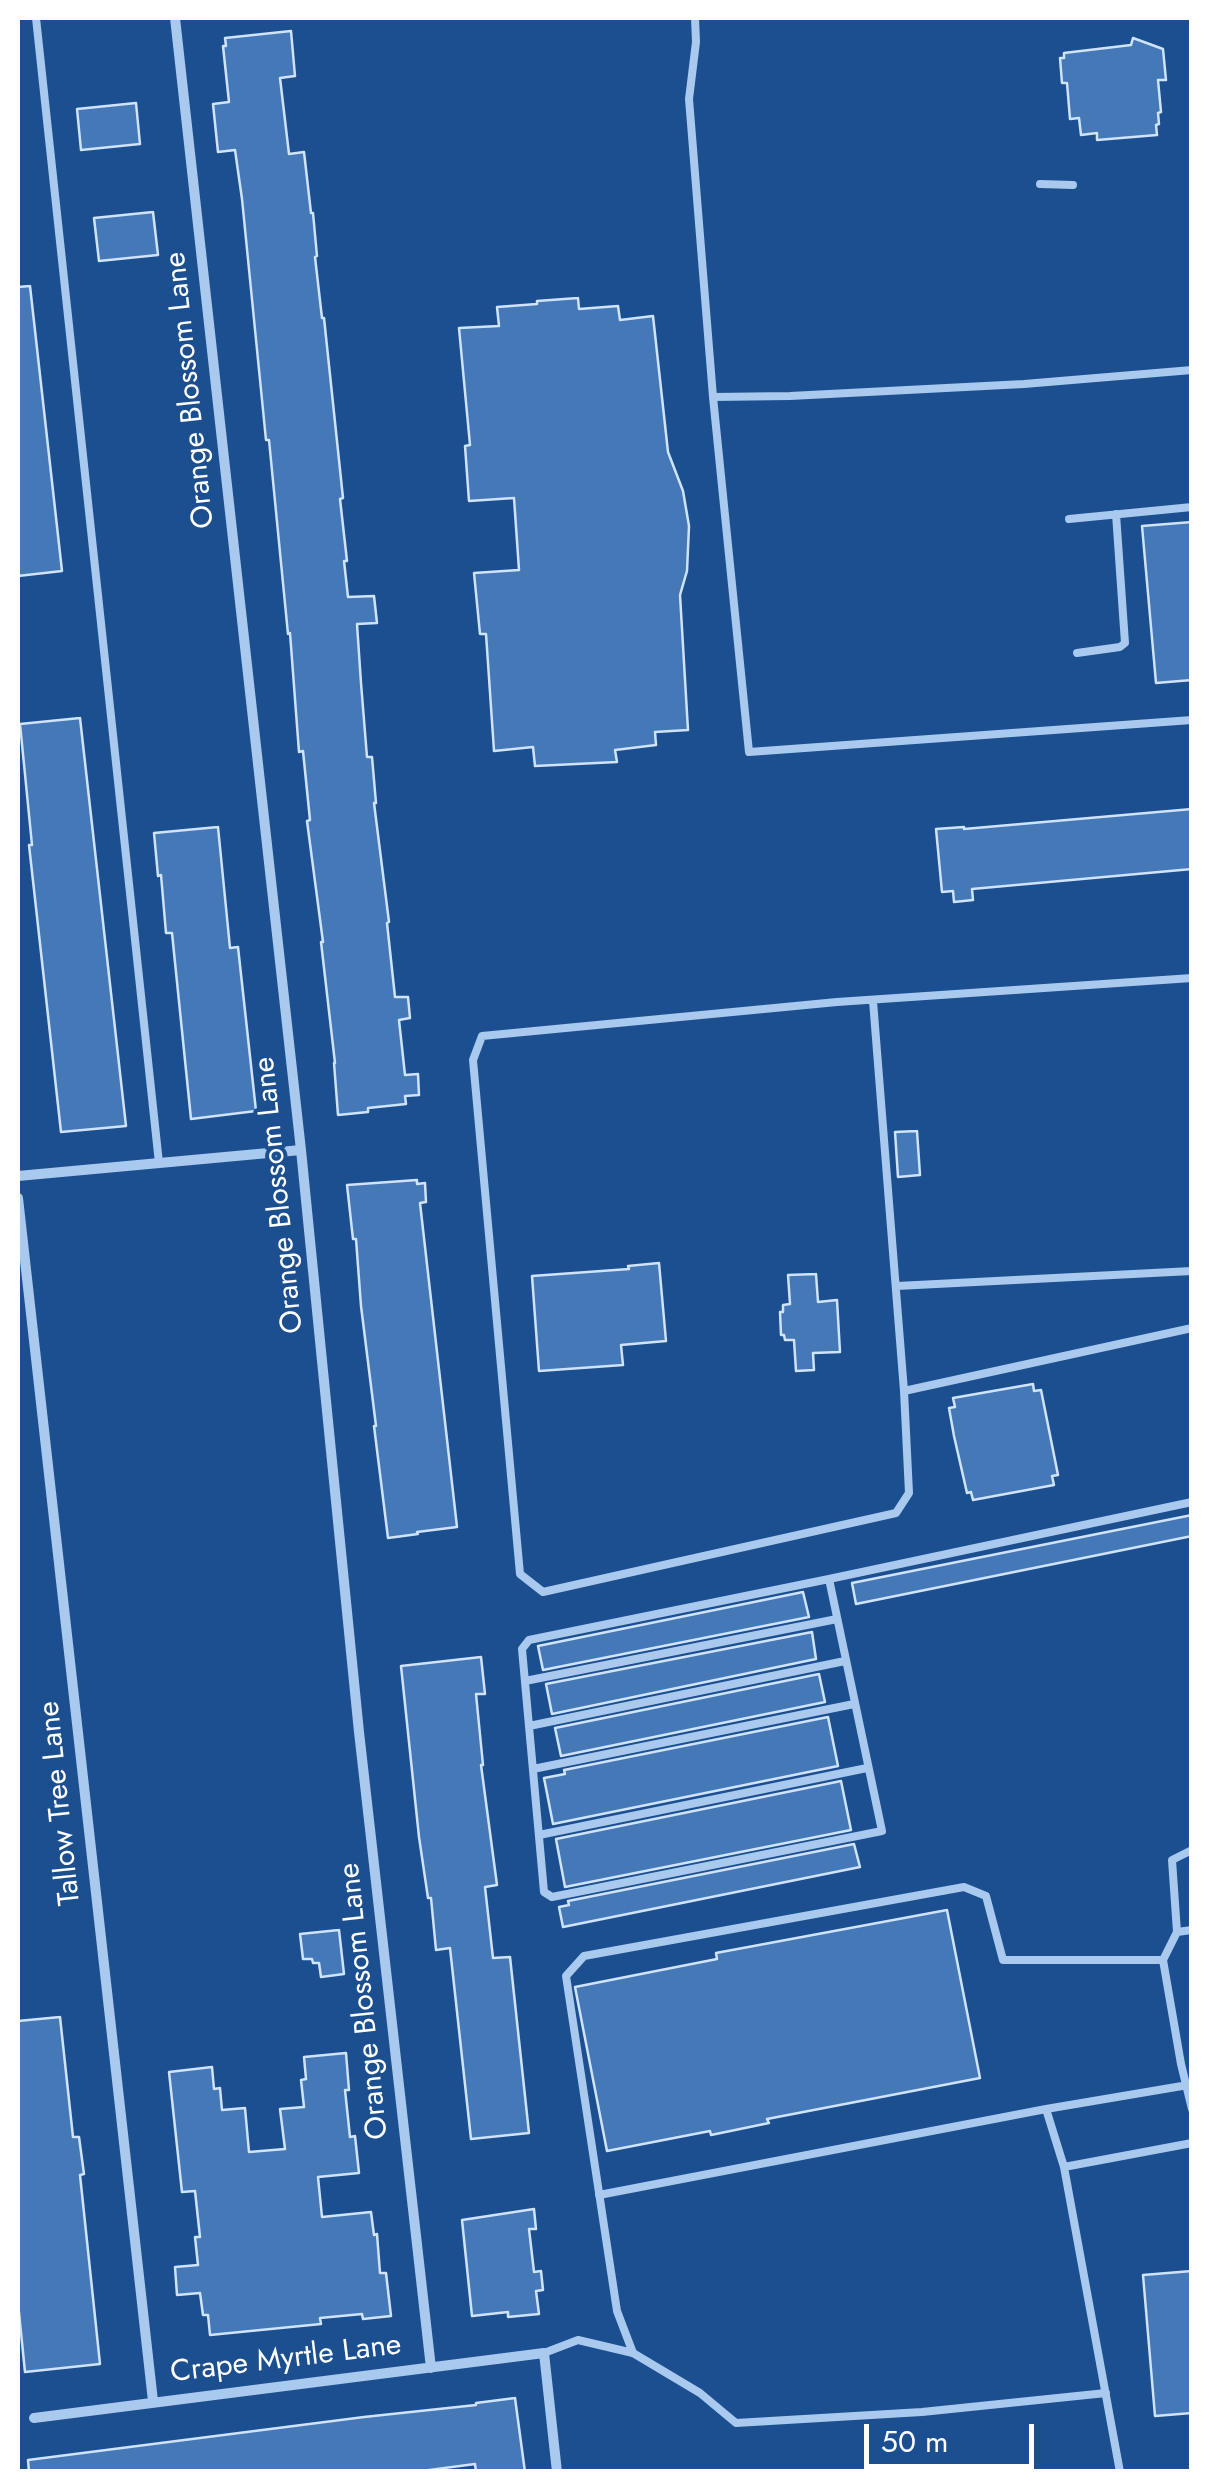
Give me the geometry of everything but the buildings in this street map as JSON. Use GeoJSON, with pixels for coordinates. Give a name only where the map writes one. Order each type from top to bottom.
{"type":"FeatureCollection","features":[{"type":"Feature","properties":{"kind":"street","name":"Orange Blossom Lane"},"geometry":{"type":"LineString","coordinates":[[175,18],[431,2368]]}},
{"type":"Feature","properties":{"kind":"street"},"geometry":{"type":"LineString","coordinates":[[18,1176],[301,1150]]}},
{"type":"Feature","properties":{"kind":"street","name":"Tallow Tree Lane"},"geometry":{"type":"LineString","coordinates":[[18,1198],[153,2401]]}},
{"type":"Feature","properties":{"kind":"street"},"geometry":{"type":"LineString","coordinates":[[544,2353],[557,2472]]}},
{"type":"Feature","properties":{"kind":"street","name":"Crape Myrtle Lane"},"geometry":{"type":"LineString","coordinates":[[34,2418],[544,2353]]}},
{"type":"Feature","properties":{"kind":"lane"},"geometry":{"type":"LineString","coordinates":[[36,18],[159,1163]]}},
{"type":"Feature","properties":{"kind":"lane"},"geometry":{"type":"LineString","coordinates":[[696,18],[690,99],[713,398],[750,752],[1192,720]]}},
{"type":"Feature","properties":{"kind":"lane"},"geometry":{"type":"LineString","coordinates":[[1040,184],[1073,185]]}},
{"type":"Feature","properties":{"kind":"lane"},"geometry":{"type":"LineString","coordinates":[[713,398],[1024,384],[1192,370]]}},
{"type":"Feature","properties":{"kind":"lane"},"geometry":{"type":"LineString","coordinates":[[1069,518],[1192,508]]}},
{"type":"Feature","properties":{"kind":"lane"},"geometry":{"type":"LineString","coordinates":[[1077,653],[1120,647],[1124,643],[1116,514]]}},
{"type":"Feature","properties":{"kind":"lane"},"geometry":{"type":"LineString","coordinates":[[873,1001],[897,1286],[909,1493],[896,1513],[544,1592],[520,1574],[473,1060],[482,1036],[818,1004],[1192,978]]}},
{"type":"Feature","properties":{"kind":"lane"},"geometry":{"type":"LineString","coordinates":[[897,1286],[1192,1270]]}},
{"type":"Feature","properties":{"kind":"lane"},"geometry":{"type":"LineString","coordinates":[[904,1391],[1192,1328]]}},
{"type":"Feature","properties":{"kind":"lane"},"geometry":{"type":"LineString","coordinates":[[829,1579],[882,1831],[552,1897],[544,1892],[522,1649],[529,1640],[1192,1502]]}},
{"type":"Feature","properties":{"kind":"lane"},"geometry":{"type":"LineString","coordinates":[[525,1681],[836,1619]]}},
{"type":"Feature","properties":{"kind":"lane"},"geometry":{"type":"LineString","coordinates":[[529,1726],[845,1661]]}},
{"type":"Feature","properties":{"kind":"lane"},"geometry":{"type":"LineString","coordinates":[[533,1769],[854,1704]]}},
{"type":"Feature","properties":{"kind":"lane"},"geometry":{"type":"LineString","coordinates":[[539,1834],[868,1768]]}},
{"type":"Feature","properties":{"kind":"lane"},"geometry":{"type":"LineString","coordinates":[[1192,1850],[1172,1860],[1177,1932],[1163,1960],[1192,2108]]}},
{"type":"Feature","properties":{"kind":"lane"},"geometry":{"type":"LineString","coordinates":[[634,2353],[617,2311],[566,1976],[584,1956],[964,1887],[986,1896],[1003,1960],[1163,1960]]}},
{"type":"Feature","properties":{"kind":"lane"},"geometry":{"type":"LineString","coordinates":[[1177,1932],[1192,1930]]}},
{"type":"Feature","properties":{"kind":"lane"},"geometry":{"type":"LineString","coordinates":[[1181,2064],[1192,2063]]}},
{"type":"Feature","properties":{"kind":"lane"},"geometry":{"type":"LineString","coordinates":[[599,2195],[1188,2085]]}},
{"type":"Feature","properties":{"kind":"lane"},"geometry":{"type":"LineString","coordinates":[[1046,2109],[1064,2168],[1120,2472]]}},
{"type":"Feature","properties":{"kind":"lane"},"geometry":{"type":"LineString","coordinates":[[1064,2168],[1192,2144]]}},
{"type":"Feature","properties":{"kind":"lane"},"geometry":{"type":"LineString","coordinates":[[544,2353],[578,2340],[634,2353],[700,2392],[736,2424],[922,2412],[1106,2393]]}}]}
